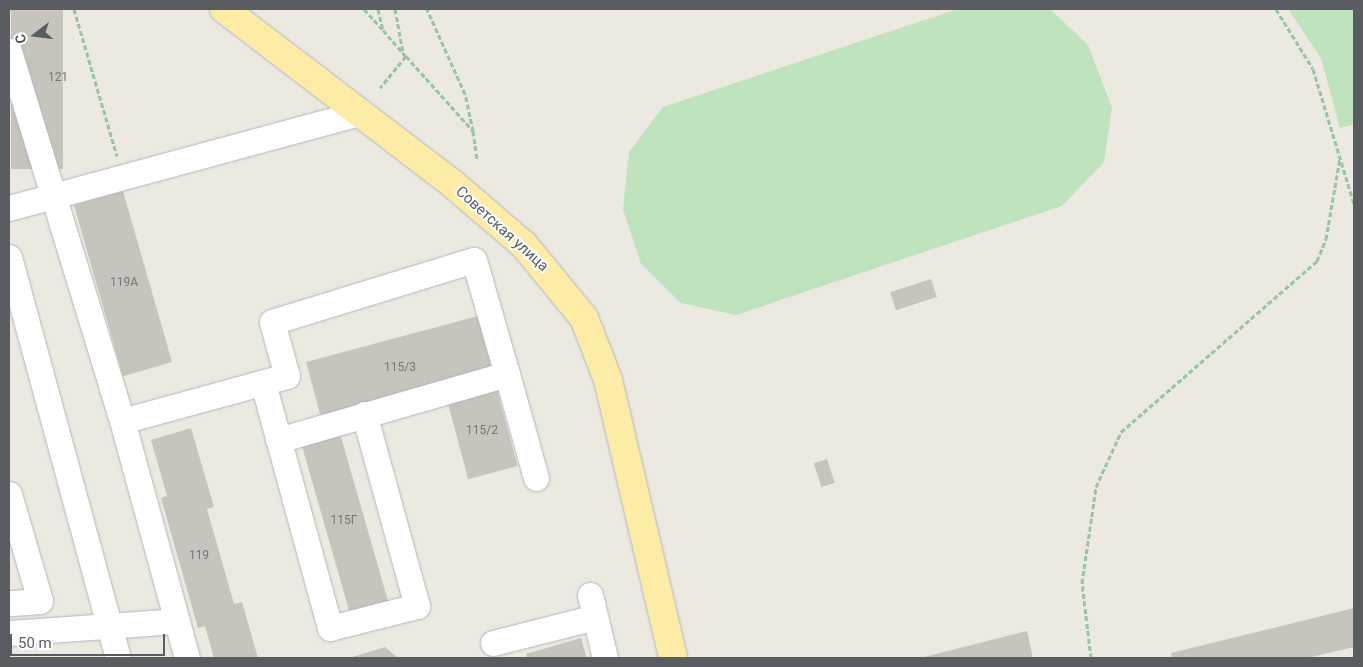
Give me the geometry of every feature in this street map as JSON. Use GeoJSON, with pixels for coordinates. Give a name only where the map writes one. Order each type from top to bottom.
{"type":"FeatureCollection","features":[{"type":"Feature","properties":{"kind":"main road","name":"Советская улица"},"geometry":{"type":"LineString","coordinates":[[224,9],[359,113],[524,245],[584,318],[608,380],[673,658]]}},
{"type":"Feature","properties":{"kind":"street"},"geometry":{"type":"LineString","coordinates":[[9,51],[122,421],[187,658]]}},
{"type":"Feature","properties":{"kind":"street"},"geometry":{"type":"LineString","coordinates":[[9,208],[359,113]]}},
{"type":"Feature","properties":{"kind":"street"},"geometry":{"type":"LineString","coordinates":[[9,257],[118,658]]}},
{"type":"Feature","properties":{"kind":"street"},"geometry":{"type":"LineString","coordinates":[[122,421],[287,376],[272,322],[474,260],[536,478]]}},
{"type":"Feature","properties":{"kind":"street"},"geometry":{"type":"LineString","coordinates":[[278,440],[507,374]]}},
{"type":"Feature","properties":{"kind":"street"},"geometry":{"type":"LineString","coordinates":[[263,383],[330,628],[417,606],[364,414]]}},
{"type":"Feature","properties":{"kind":"street"},"geometry":{"type":"LineString","coordinates":[[9,494],[40,601],[9,603]]}},
{"type":"Feature","properties":{"kind":"street"},"geometry":{"type":"LineString","coordinates":[[493,643],[593,606],[605,658]]}},
{"type":"Feature","properties":{"kind":"street"},"geometry":{"type":"LineString","coordinates":[[9,633],[109,624],[177,621]]}},
{"type":"Feature","properties":{"kind":"path"},"geometry":{"type":"LineString","coordinates":[[74,9],[120,164]]}},
{"type":"Feature","properties":{"kind":"path"},"geometry":{"type":"LineString","coordinates":[[364,9],[473,131]]}},
{"type":"Feature","properties":{"kind":"path"},"geometry":{"type":"LineString","coordinates":[[378,9],[383,30]]}},
{"type":"Feature","properties":{"kind":"path"},"geometry":{"type":"LineString","coordinates":[[380,88],[404,54],[395,9]]}},
{"type":"Feature","properties":{"kind":"path"},"geometry":{"type":"LineString","coordinates":[[426,9],[465,94],[477,160]]}},
{"type":"Feature","properties":{"kind":"path"},"geometry":{"type":"LineString","coordinates":[[1276,9],[1313,69],[1354,204]]}},
{"type":"Feature","properties":{"kind":"path"},"geometry":{"type":"LineString","coordinates":[[1091,658],[1082,583],[1096,487],[1121,432],[1317,261],[1326,239],[1340,158]]}},
{"type":"Feature","properties":{"kind":"green space"},"geometry":{"type":"Polygon","coordinates":[[[958,9],[1050,9],[1088,45],[1112,108],[1104,162],[1062,206],[736,315],[681,303],[641,264],[623,209],[629,152],[663,107],[958,9]]]}},
{"type":"Feature","properties":{"kind":"green space"},"geometry":{"type":"Polygon","coordinates":[[[1288,9],[1354,9],[1354,124],[1340,128],[1321,58],[1288,9]]]}},
{"type":"Feature","properties":{"kind":"building"},"geometry":{"type":"Polygon","coordinates":[[[11,9],[63,9],[63,169],[11,169],[11,9]]]}},
{"type":"Feature","properties":{"kind":"building"},"geometry":{"type":"Polygon","coordinates":[[[123,191],[172,362],[123,376],[74,205],[123,191]]]}},
{"type":"Feature","properties":{"kind":"building"},"geometry":{"type":"Polygon","coordinates":[[[931,279],[937,297],[896,310],[890,292],[931,279]]]}},
{"type":"Feature","properties":{"kind":"building"},"geometry":{"type":"Polygon","coordinates":[[[478,316],[493,373],[321,419],[306,362],[478,316]]]}},
{"type":"Feature","properties":{"kind":"building"},"geometry":{"type":"Polygon","coordinates":[[[495,382],[518,466],[468,479],[446,395],[495,382]]]}},
{"type":"Feature","properties":{"kind":"building"},"geometry":{"type":"Polygon","coordinates":[[[191,428],[214,507],[207,509],[234,604],[242,602],[258,658],[214,658],[205,626],[198,628],[161,498],[167,496],[151,440],[191,428]]]}},
{"type":"Feature","properties":{"kind":"building"},"geometry":{"type":"Polygon","coordinates":[[[339,430],[388,601],[350,612],[301,441],[339,430]]]}},
{"type":"Feature","properties":{"kind":"building"},"geometry":{"type":"Polygon","coordinates":[[[827,459],[835,483],[821,487],[814,463],[827,459]]]}},
{"type":"Feature","properties":{"kind":"building"},"geometry":{"type":"Polygon","coordinates":[[[1354,608],[1354,647],[1307,658],[1172,658],[1171,653],[1354,608]]]}},
{"type":"Feature","properties":{"kind":"building"},"geometry":{"type":"Polygon","coordinates":[[[1027,631],[1033,658],[920,658],[1027,631]]]}},
{"type":"Feature","properties":{"kind":"building"},"geometry":{"type":"Polygon","coordinates":[[[581,638],[587,658],[527,658],[526,654],[581,638]]]}},
{"type":"Feature","properties":{"kind":"building"},"geometry":{"type":"Polygon","coordinates":[[[385,647],[398,658],[349,658],[385,647]]]}}]}
